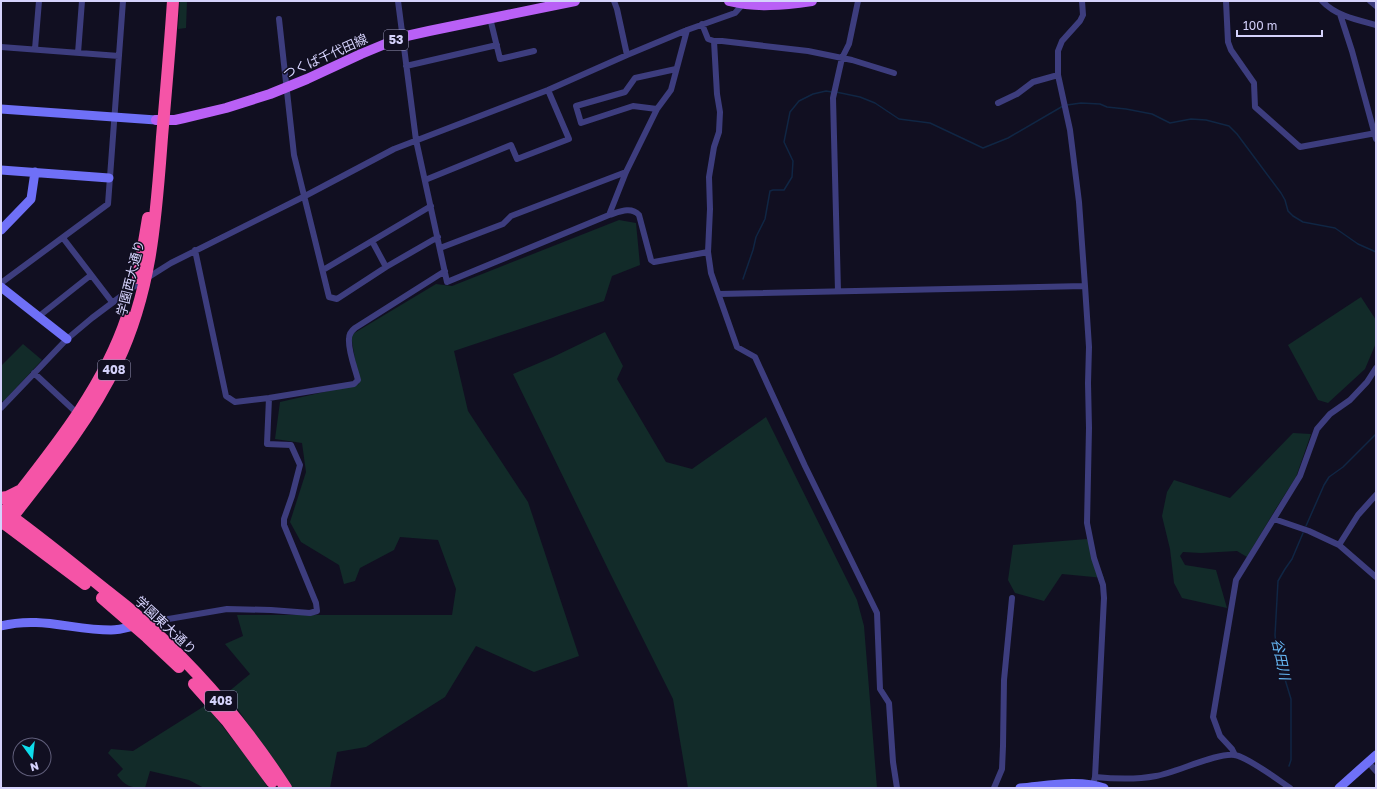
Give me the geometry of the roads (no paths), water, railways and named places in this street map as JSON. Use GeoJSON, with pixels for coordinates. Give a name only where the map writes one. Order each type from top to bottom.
{"type":"FeatureCollection","features":[{"type":"Feature","properties":{"kind":"highway","name":"学園西大通り"},"geometry":{"type":"LineString","coordinates":[[160,120],[165,1]]}},
{"type":"Feature","properties":{"kind":"highway","name":"学園西大通り"},"geometry":{"type":"LineString","coordinates":[[4,519],[24,494],[62,452],[105,386],[126,342],[140,303],[148,217],[173,1]]}},
{"type":"Feature","properties":{"kind":"highway","name":"学園西大通り"},"geometry":{"type":"LineString","coordinates":[[24,494],[78,414],[105,369],[141,282]]}},
{"type":"Feature","properties":{"kind":"highway"},"geometry":{"type":"LineString","coordinates":[[1,498],[24,494],[25,514],[28,524],[34,532]]}},
{"type":"Feature","properties":{"kind":"highway","name":"学園東大通り"},"geometry":{"type":"LineString","coordinates":[[4,519],[74,575],[140,624],[210,701],[243,742],[276,788]]}},
{"type":"Feature","properties":{"kind":"highway","name":"学園東大通り"},"geometry":{"type":"LineString","coordinates":[[4,519],[34,532],[181,658],[230,711],[251,737],[286,788]]}},
{"type":"Feature","properties":{"kind":"main road","name":"つくば千代田線"},"geometry":{"type":"LineString","coordinates":[[160,120],[184,118],[226,108],[286,88],[360,54],[402,37],[575,1]]}},
{"type":"Feature","properties":{"kind":"main road"},"geometry":{"type":"LineString","coordinates":[[729,1],[743,4],[774,5],[812,1]]}},
{"type":"Feature","properties":{"kind":"street"},"geometry":{"type":"LineString","coordinates":[[35,49],[39,1]]}},
{"type":"Feature","properties":{"kind":"street"},"geometry":{"type":"LineString","coordinates":[[78,53],[82,1]]}},
{"type":"Feature","properties":{"kind":"street"},"geometry":{"type":"LineString","coordinates":[[1,283],[108,204],[123,1]]}},
{"type":"Feature","properties":{"kind":"street"},"geometry":{"type":"LineString","coordinates":[[398,1],[416,140],[448,282],[609,215],[630,210],[636,211],[639,215],[651,260],[654,262],[708,252]]}},
{"type":"Feature","properties":{"kind":"street"},"geometry":{"type":"LineString","coordinates":[[614,1],[618,8],[627,55]]}},
{"type":"Feature","properties":{"kind":"street"},"geometry":{"type":"LineString","coordinates":[[838,291],[833,98],[842,58],[849,44],[858,1]]}},
{"type":"Feature","properties":{"kind":"street"},"geometry":{"type":"LineString","coordinates":[[1082,1],[1083,15],[1080,21],[1062,41],[1058,51],[1058,75],[1070,130],[1079,202],[1089,347],[1087,523],[1094,558],[1103,585],[1104,598],[1094,781]]}},
{"type":"Feature","properties":{"kind":"street"},"geometry":{"type":"LineString","coordinates":[[1226,1],[1226,31],[1228,42],[1231,50],[1254,83],[1255,107],[1300,147],[1376,135],[1340,14]]}},
{"type":"Feature","properties":{"kind":"street"},"geometry":{"type":"LineString","coordinates":[[1322,1],[1340,14],[1376,25]]}},
{"type":"Feature","properties":{"kind":"street"},"geometry":{"type":"LineString","coordinates":[[1370,1],[1376,6]]}},
{"type":"Feature","properties":{"kind":"street"},"geometry":{"type":"LineString","coordinates":[[1,408],[67,339],[92,318],[141,282],[195,250],[305,196],[394,148],[548,90],[686,30],[735,13],[743,4]]}},
{"type":"Feature","properties":{"kind":"street"},"geometry":{"type":"LineString","coordinates":[[490,18],[500,59],[534,51]]}},
{"type":"Feature","properties":{"kind":"street"},"geometry":{"type":"LineString","coordinates":[[279,20],[294,156],[330,297],[337,299],[386,267],[438,237]]}},
{"type":"Feature","properties":{"kind":"street"},"geometry":{"type":"LineString","coordinates":[[702,24],[708,39],[714,42],[722,41],[808,51],[842,58],[894,73]]}},
{"type":"Feature","properties":{"kind":"street"},"geometry":{"type":"LineString","coordinates":[[609,215],[626,172],[657,109],[671,90],[686,30]]}},
{"type":"Feature","properties":{"kind":"street"},"geometry":{"type":"LineString","coordinates":[[714,42],[717,94],[720,112],[719,132],[714,147],[709,177],[710,209],[708,252],[711,273],[737,347],[755,357],[805,466],[877,613],[880,689],[889,703],[893,762],[897,788]]}},
{"type":"Feature","properties":{"kind":"street"},"geometry":{"type":"LineString","coordinates":[[406,66],[497,46]]}},
{"type":"Feature","properties":{"kind":"street"},"geometry":{"type":"LineString","coordinates":[[1,47],[119,56]]}},
{"type":"Feature","properties":{"kind":"street"},"geometry":{"type":"LineString","coordinates":[[657,109],[632,106],[581,123],[576,106],[625,92],[635,78],[676,69]]}},
{"type":"Feature","properties":{"kind":"street"},"geometry":{"type":"LineString","coordinates":[[998,103],[1017,94],[1033,82],[1058,75]]}},
{"type":"Feature","properties":{"kind":"street"},"geometry":{"type":"LineString","coordinates":[[425,180],[512,145],[517,159],[569,139],[548,90]]}},
{"type":"Feature","properties":{"kind":"street"},"geometry":{"type":"LineString","coordinates":[[1,109],[160,120]]}},
{"type":"Feature","properties":{"kind":"street"},"geometry":{"type":"LineString","coordinates":[[1,170],[109,178]]}},
{"type":"Feature","properties":{"kind":"street"},"geometry":{"type":"LineString","coordinates":[[1,230],[31,199],[35,172]]}},
{"type":"Feature","properties":{"kind":"street"},"geometry":{"type":"LineString","coordinates":[[440,248],[503,224],[511,216],[626,172]]}},
{"type":"Feature","properties":{"kind":"street"},"geometry":{"type":"LineString","coordinates":[[323,270],[431,206]]}},
{"type":"Feature","properties":{"kind":"street"},"geometry":{"type":"LineString","coordinates":[[62,238],[112,302]]}},
{"type":"Feature","properties":{"kind":"street"},"geometry":{"type":"LineString","coordinates":[[372,241],[386,267]]}},
{"type":"Feature","properties":{"kind":"street"},"geometry":{"type":"LineString","coordinates":[[195,250],[226,396],[235,402],[354,384],[358,380],[348,338],[354,328],[445,271]]}},
{"type":"Feature","properties":{"kind":"street"},"geometry":{"type":"LineString","coordinates":[[38,317],[91,275]]}},
{"type":"Feature","properties":{"kind":"street"},"geometry":{"type":"LineString","coordinates":[[719,294],[1085,286]]}},
{"type":"Feature","properties":{"kind":"street"},"geometry":{"type":"LineString","coordinates":[[1,287],[67,339]]}},
{"type":"Feature","properties":{"kind":"street"},"geometry":{"type":"LineString","coordinates":[[1235,755],[1232,749],[1220,736],[1213,717],[1236,580],[1300,476],[1316,429],[1330,414],[1350,400],[1367,382],[1376,368]]}},
{"type":"Feature","properties":{"kind":"street"},"geometry":{"type":"LineString","coordinates":[[34,373],[78,414]]}},
{"type":"Feature","properties":{"kind":"street"},"geometry":{"type":"LineString","coordinates":[[1,626],[25,622],[112,630],[227,609],[238,608],[310,613],[317,611],[316,603],[284,525],[284,519],[300,465],[291,445],[267,444],[269,398]]}},
{"type":"Feature","properties":{"kind":"street"},"geometry":{"type":"LineString","coordinates":[[1339,545],[1358,515],[1376,495]]}},
{"type":"Feature","properties":{"kind":"street"},"geometry":{"type":"LineString","coordinates":[[1274,519],[1309,531],[1339,545],[1376,577]]}},
{"type":"Feature","properties":{"kind":"street"},"geometry":{"type":"LineString","coordinates":[[994,788],[1002,769],[1004,746],[1004,680],[1012,598]]}},
{"type":"Feature","properties":{"kind":"street"},"geometry":{"type":"LineString","coordinates":[[1020,788],[1076,784],[1094,781],[1127,780],[1155,776],[1175,771],[1206,760],[1230,755],[1235,755],[1245,759],[1290,788]]}},
{"type":"Feature","properties":{"kind":"street"},"geometry":{"type":"LineString","coordinates":[[1339,788],[1376,755]]}},
{"type":"Feature","properties":{"kind":"street"},"geometry":{"type":"LineString","coordinates":[[1368,762],[1376,771]]}},
{"type":"Feature","properties":{"kind":"street"},"geometry":{"type":"LineString","coordinates":[[1094,781],[1104,788]]}},
{"type":"Feature","properties":{"kind":"waterway"},"geometry":{"type":"LineString","coordinates":[[743,279],[756,237],[765,219],[770,191],[784,190],[792,177],[793,161],[784,142],[790,112],[799,101],[813,94],[826,91],[832,92]]}},
{"type":"Feature","properties":{"kind":"waterway"},"geometry":{"type":"LineString","coordinates":[[836,92],[860,97],[875,103],[899,119],[930,123],[983,148],[1008,138],[1063,106]]}},
{"type":"Feature","properties":{"kind":"waterway"},"geometry":{"type":"LineString","coordinates":[[1067,105],[1081,103],[1100,104],[1107,107],[1152,114],[1170,123],[1191,119],[1206,120],[1229,126],[1237,134],[1281,193],[1288,211],[1293,216],[1303,222],[1335,228],[1358,244],[1376,252]]}},
{"type":"Feature","properties":{"kind":"waterway","name":"谷田川"},"geometry":{"type":"LineString","coordinates":[[1306,526],[1329,477],[1343,467],[1376,434]]}},
{"type":"Feature","properties":{"kind":"waterway","name":"谷田川"},"geometry":{"type":"LineString","coordinates":[[1289,766],[1291,760],[1291,699],[1277,653],[1275,635],[1278,581],[1292,559],[1303,533]]}}]}
